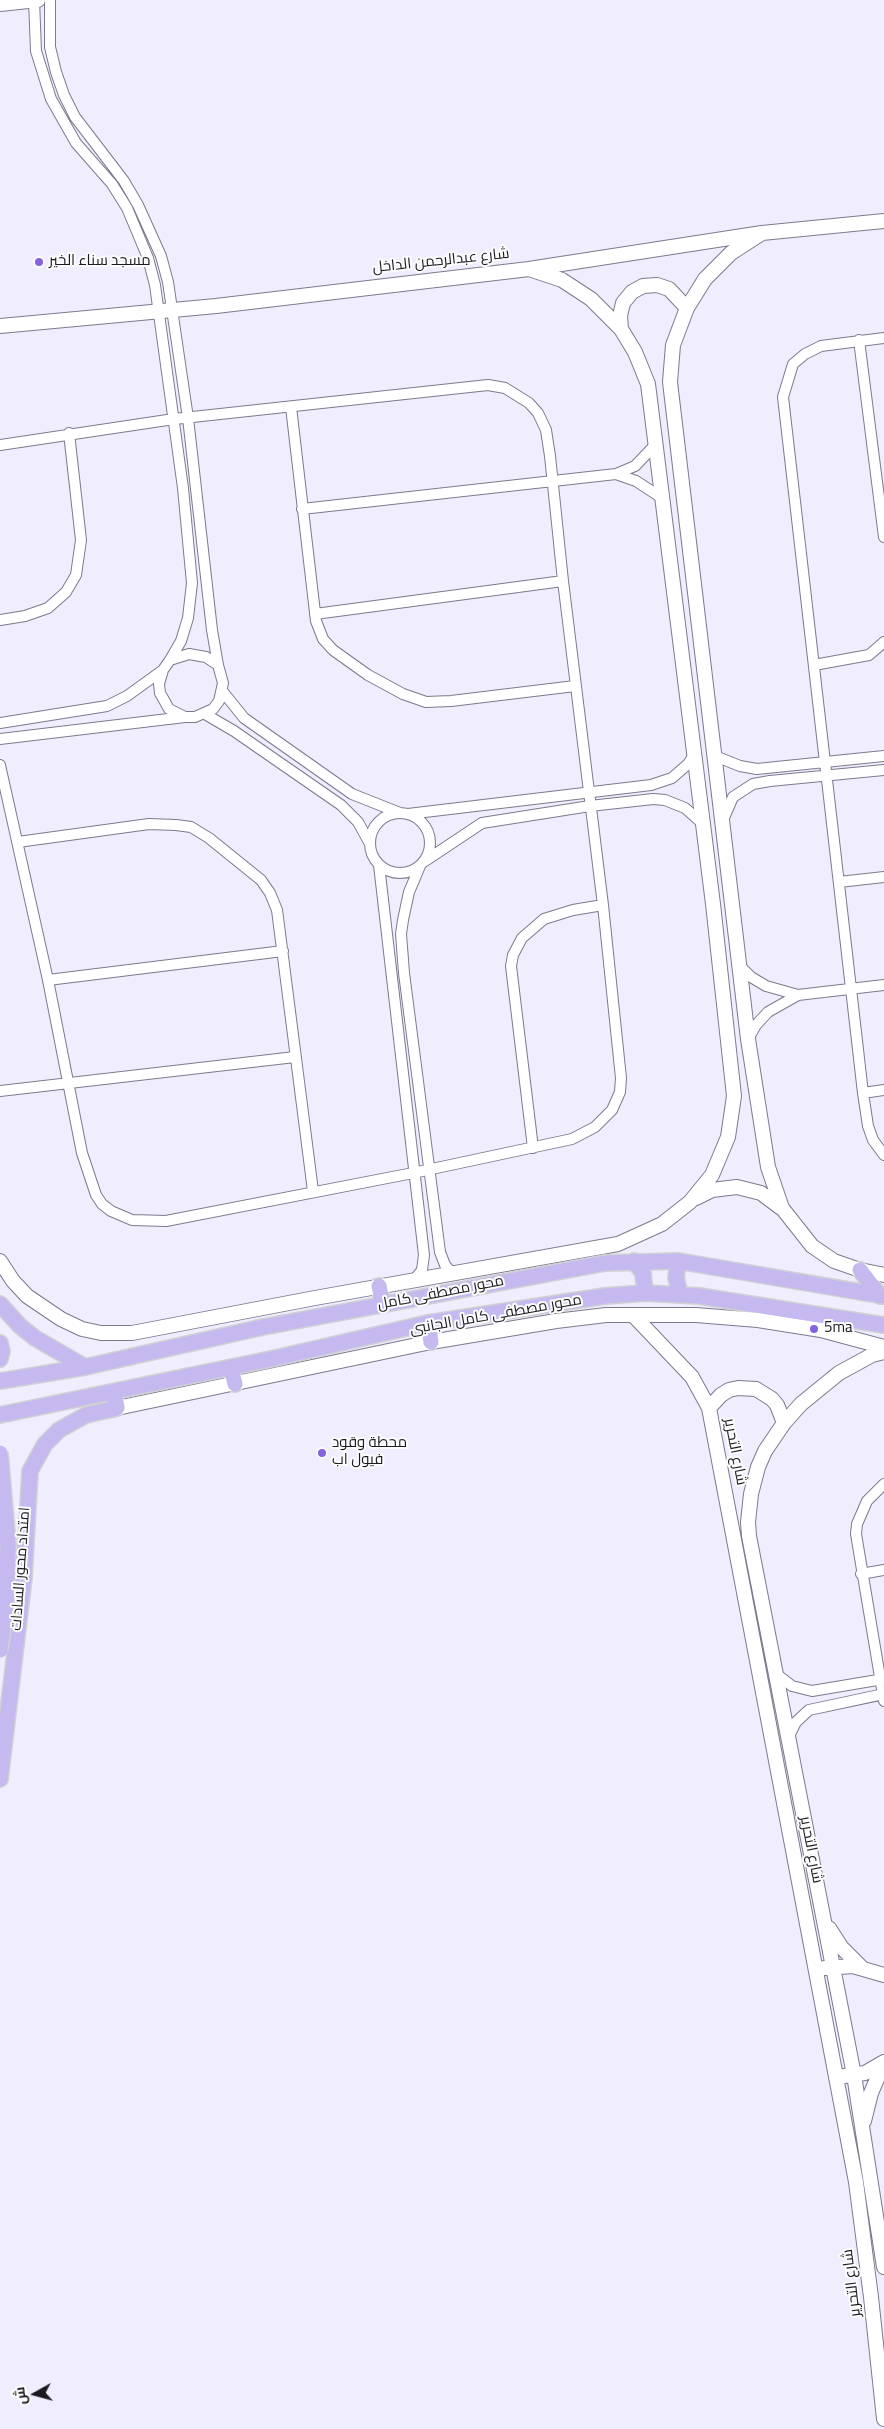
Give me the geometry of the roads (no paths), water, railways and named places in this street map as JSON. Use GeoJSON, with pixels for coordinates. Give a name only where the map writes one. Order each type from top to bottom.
{"type":"FeatureCollection","features":[{"type":"Feature","properties":{"kind":"main road"},"geometry":{"type":"LineString","coordinates":[[634,1261],[643,1273],[645,1293]]}},
{"type":"Feature","properties":{"kind":"main road"},"geometry":{"type":"LineString","coordinates":[[678,1261],[676,1278],[680,1294]]}},
{"type":"Feature","properties":{"kind":"main road","name":"محور مصطفى كامل"},"geometry":{"type":"LineString","coordinates":[[0,1381],[85,1367],[263,1327],[605,1263],[678,1261],[882,1296]]}},
{"type":"Feature","properties":{"kind":"main road"},"geometry":{"type":"LineString","coordinates":[[860,1270],[882,1296]]}},
{"type":"Feature","properties":{"kind":"main road"},"geometry":{"type":"LineString","coordinates":[[379,1286],[382,1305]]}},
{"type":"Feature","properties":{"kind":"main road","name":"محور مصطفى كامل"},"geometry":{"type":"LineString","coordinates":[[0,1415],[231,1368],[428,1323],[605,1296],[645,1293],[680,1294],[884,1325]]}},
{"type":"Feature","properties":{"kind":"main road"},"geometry":{"type":"LineString","coordinates":[[0,1304],[20,1326],[35,1338],[85,1367]]}},
{"type":"Feature","properties":{"kind":"main road"},"geometry":{"type":"LineString","coordinates":[[428,1323],[432,1342]]}},
{"type":"Feature","properties":{"kind":"main road"},"geometry":{"type":"LineString","coordinates":[[0,1343],[2,1350],[0,1359]]}},
{"type":"Feature","properties":{"kind":"main road"},"geometry":{"type":"LineString","coordinates":[[231,1368],[235,1384]]}},
{"type":"Feature","properties":{"kind":"main road"},"geometry":{"type":"LineString","coordinates":[[114,1392],[117,1408]]}},
{"type":"Feature","properties":{"kind":"main road","name":"امتداد محور السادات"},"geometry":{"type":"LineString","coordinates":[[0,1779],[23,1593],[30,1471],[45,1444],[59,1430],[77,1419],[117,1408]]}},
{"type":"Feature","properties":{"kind":"main road"},"geometry":{"type":"LineString","coordinates":[[0,1453],[6,1506],[8,1564],[6,1602],[0,1650]]}},
{"type":"Feature","properties":{"kind":"main road"},"geometry":{"type":"LineString","coordinates":[[0,1508],[16,1513],[27,1529]]}},
{"type":"Feature","properties":{"kind":"street"},"geometry":{"type":"LineString","coordinates":[[34,0],[36,51],[51,99],[76,142],[112,184],[127,208],[148,258],[155,285],[174,418],[192,584],[184,632],[163,670],[159,684],[164,702],[169,709],[185,717]]}},
{"type":"Feature","properties":{"kind":"street"},"geometry":{"type":"LineString","coordinates":[[0,4],[38,0]]}},
{"type":"Feature","properties":{"kind":"street"},"geometry":{"type":"LineString","coordinates":[[0,739],[205,714],[219,701],[223,684],[212,630],[188,418],[173,310],[161,256],[138,205],[124,181],[75,117],[64,95],[50,47],[50,0]]}},
{"type":"Feature","properties":{"kind":"street","name":"شارع عبدالرحمن الداخل"},"geometry":{"type":"LineString","coordinates":[[0,326],[158,312],[529,269],[762,233],[884,221]]}},
{"type":"Feature","properties":{"kind":"street"},"geometry":{"type":"LineString","coordinates":[[762,233],[731,252],[705,279],[687,308],[673,345],[670,382],[748,1039],[768,1167],[782,1208]]}},
{"type":"Feature","properties":{"kind":"street"},"geometry":{"type":"LineString","coordinates":[[529,269],[562,280],[591,299],[621,329],[635,352],[648,384],[734,1096],[732,1117],[721,1157],[712,1175],[690,1202]]}},
{"type":"Feature","properties":{"kind":"street"},"geometry":{"type":"LineString","coordinates":[[621,329],[620,316],[623,303],[632,292],[644,286],[657,285],[670,289],[687,308]]}},
{"type":"Feature","properties":{"kind":"street"},"geometry":{"type":"LineString","coordinates":[[884,338],[821,346],[798,359],[789,374],[783,397],[863,1093],[868,1126],[873,1140],[884,1155]]}},
{"type":"Feature","properties":{"kind":"street"},"geometry":{"type":"LineString","coordinates":[[860,340],[884,537]]}},
{"type":"Feature","properties":{"kind":"street"},"geometry":{"type":"LineString","coordinates":[[0,445],[174,418],[291,407],[424,391],[500,386],[525,399],[540,418],[548,437],[562,581],[603,905],[621,1078],[618,1098],[607,1117],[588,1132],[572,1139],[429,1170],[166,1221],[143,1222],[122,1217],[102,1204],[91,1184],[82,1153],[48,980],[0,765]]}},
{"type":"Feature","properties":{"kind":"street"},"geometry":{"type":"LineString","coordinates":[[291,407],[315,614],[317,627],[322,639],[347,662],[403,694],[420,700],[451,701],[575,686]]}},
{"type":"Feature","properties":{"kind":"street"},"geometry":{"type":"LineString","coordinates":[[0,620],[25,616],[48,608],[66,592],[76,576],[81,540],[69,434]]}},
{"type":"Feature","properties":{"kind":"street"},"geometry":{"type":"LineString","coordinates":[[302,509],[616,474],[639,463],[656,444]]}},
{"type":"Feature","properties":{"kind":"street"},"geometry":{"type":"LineString","coordinates":[[616,474],[636,481],[662,498]]}},
{"type":"Feature","properties":{"kind":"street"},"geometry":{"type":"LineString","coordinates":[[315,614],[562,581]]}},
{"type":"Feature","properties":{"kind":"street"},"geometry":{"type":"LineString","coordinates":[[814,665],[869,655],[884,642]]}},
{"type":"Feature","properties":{"kind":"street"},"geometry":{"type":"LineString","coordinates":[[170,660],[181,655],[198,654],[218,665]]}},
{"type":"Feature","properties":{"kind":"street"},"geometry":{"type":"LineString","coordinates":[[0,724],[107,706],[127,696],[163,670]]}},
{"type":"Feature","properties":{"kind":"street"},"geometry":{"type":"LineString","coordinates":[[222,692],[244,718],[352,794],[404,813],[422,822],[430,837],[430,845],[408,899],[401,934],[440,1252],[445,1265],[453,1274]]}},
{"type":"Feature","properties":{"kind":"street"},"geometry":{"type":"LineString","coordinates":[[205,714],[234,731],[341,804],[358,822],[370,844]]}},
{"type":"Feature","properties":{"kind":"street"},"geometry":{"type":"LineString","coordinates":[[414,1280],[422,1270],[424,1255],[413,1173],[379,865],[371,852],[370,844],[372,832],[378,822],[388,815],[588,793],[662,782],[680,771],[694,754]]}},
{"type":"Feature","properties":{"kind":"street"},"geometry":{"type":"LineString","coordinates":[[715,756],[740,766],[757,770],[884,756]]}},
{"type":"Feature","properties":{"kind":"street"},"geometry":{"type":"LineString","coordinates":[[722,823],[731,800],[746,788],[770,780],[884,770]]}},
{"type":"Feature","properties":{"kind":"street"},"geometry":{"type":"LineString","coordinates":[[379,865],[395,873],[404,873],[482,823],[590,806],[653,799],[665,800],[686,808],[702,823]]}},
{"type":"Feature","properties":{"kind":"street"},"geometry":{"type":"LineString","coordinates":[[18,842],[149,824],[192,827],[252,871],[265,885],[277,910],[313,1192]]}},
{"type":"Feature","properties":{"kind":"street"},"geometry":{"type":"LineString","coordinates":[[839,882],[884,877]]}},
{"type":"Feature","properties":{"kind":"street"},"geometry":{"type":"LineString","coordinates":[[712,904],[732,902]]}},
{"type":"Feature","properties":{"kind":"street"},"geometry":{"type":"LineString","coordinates":[[533,1148],[511,966],[513,955],[522,938],[544,919],[573,910],[603,905]]}},
{"type":"Feature","properties":{"kind":"street"},"geometry":{"type":"LineString","coordinates":[[48,980],[283,951]]}},
{"type":"Feature","properties":{"kind":"street"},"geometry":{"type":"LineString","coordinates":[[740,966],[751,977],[766,986],[798,995],[884,985]]}},
{"type":"Feature","properties":{"kind":"street"},"geometry":{"type":"LineString","coordinates":[[748,1039],[756,1025],[768,1012],[798,995]]}},
{"type":"Feature","properties":{"kind":"street"},"geometry":{"type":"LineString","coordinates":[[0,1091],[296,1056]]}},
{"type":"Feature","properties":{"kind":"street"},"geometry":{"type":"LineString","coordinates":[[863,1093],[884,1090]]}},
{"type":"Feature","properties":{"kind":"street"},"geometry":{"type":"LineString","coordinates":[[0,1261],[13,1281],[44,1309],[82,1330],[114,1334],[138,1332],[379,1286],[603,1247],[640,1236],[662,1224],[690,1202],[712,1190],[737,1187],[761,1193],[782,1208],[812,1246],[834,1261],[860,1270],[884,1275]]}},
{"type":"Feature","properties":{"kind":"street","name":"محور مصطفى كامل الجانبى"},"geometry":{"type":"LineString","coordinates":[[117,1408],[432,1342],[556,1321],[632,1315],[696,1315],[758,1320],[821,1330],[884,1347]]}},
{"type":"Feature","properties":{"kind":"street","name":"شارع التحرير"},"geometry":{"type":"LineString","coordinates":[[632,1315],[692,1377],[709,1408],[836,2076],[863,2229],[882,2367],[884,2420]]}},
{"type":"Feature","properties":{"kind":"street","name":"شارع التحرير"},"geometry":{"type":"LineString","coordinates":[[884,1352],[866,1358],[839,1373],[807,1399],[784,1423],[765,1452],[758,1467],[752,1484],[748,1522],[775,1673],[854,2075],[884,2267]]}},
{"type":"Feature","properties":{"kind":"street"},"geometry":{"type":"LineString","coordinates":[[709,1408],[721,1395],[729,1390],[738,1388],[756,1389],[772,1398],[784,1423]]}},
{"type":"Feature","properties":{"kind":"street"},"geometry":{"type":"LineString","coordinates":[[788,1738],[796,1722],[809,1710],[884,1696],[861,1574],[856,1524],[867,1501],[884,1484]]}},
{"type":"Feature","properties":{"kind":"street"},"geometry":{"type":"LineString","coordinates":[[861,1574],[884,1570]]}},
{"type":"Feature","properties":{"kind":"street"},"geometry":{"type":"LineString","coordinates":[[775,1673],[792,1686],[812,1691],[882,1679]]}},
{"type":"Feature","properties":{"kind":"street"},"geometry":{"type":"LineString","coordinates":[[825,1921],[842,1948],[862,1968]]}},
{"type":"Feature","properties":{"kind":"street"},"geometry":{"type":"LineString","coordinates":[[816,1970],[833,1966],[862,1968],[884,1975]]}},
{"type":"Feature","properties":{"kind":"street"},"geometry":{"type":"LineString","coordinates":[[836,2076],[854,2075],[870,2070],[884,2062]]}},
{"type":"Feature","properties":{"kind":"street"},"geometry":{"type":"LineString","coordinates":[[863,2129],[870,2093],[884,2062]]}},
{"type":"Feature","properties":{"kind":"place","name":"مسجد سناء الخير"},"geometry":{"type":"Point","coordinates":[39,262]}},
{"type":"Feature","properties":{"kind":"place","name":"5ma"},"geometry":{"type":"Point","coordinates":[814,1329]}},
{"type":"Feature","properties":{"kind":"place","name":"محطة وقود فيول اب"},"geometry":{"type":"Point","coordinates":[322,1453]}}]}
